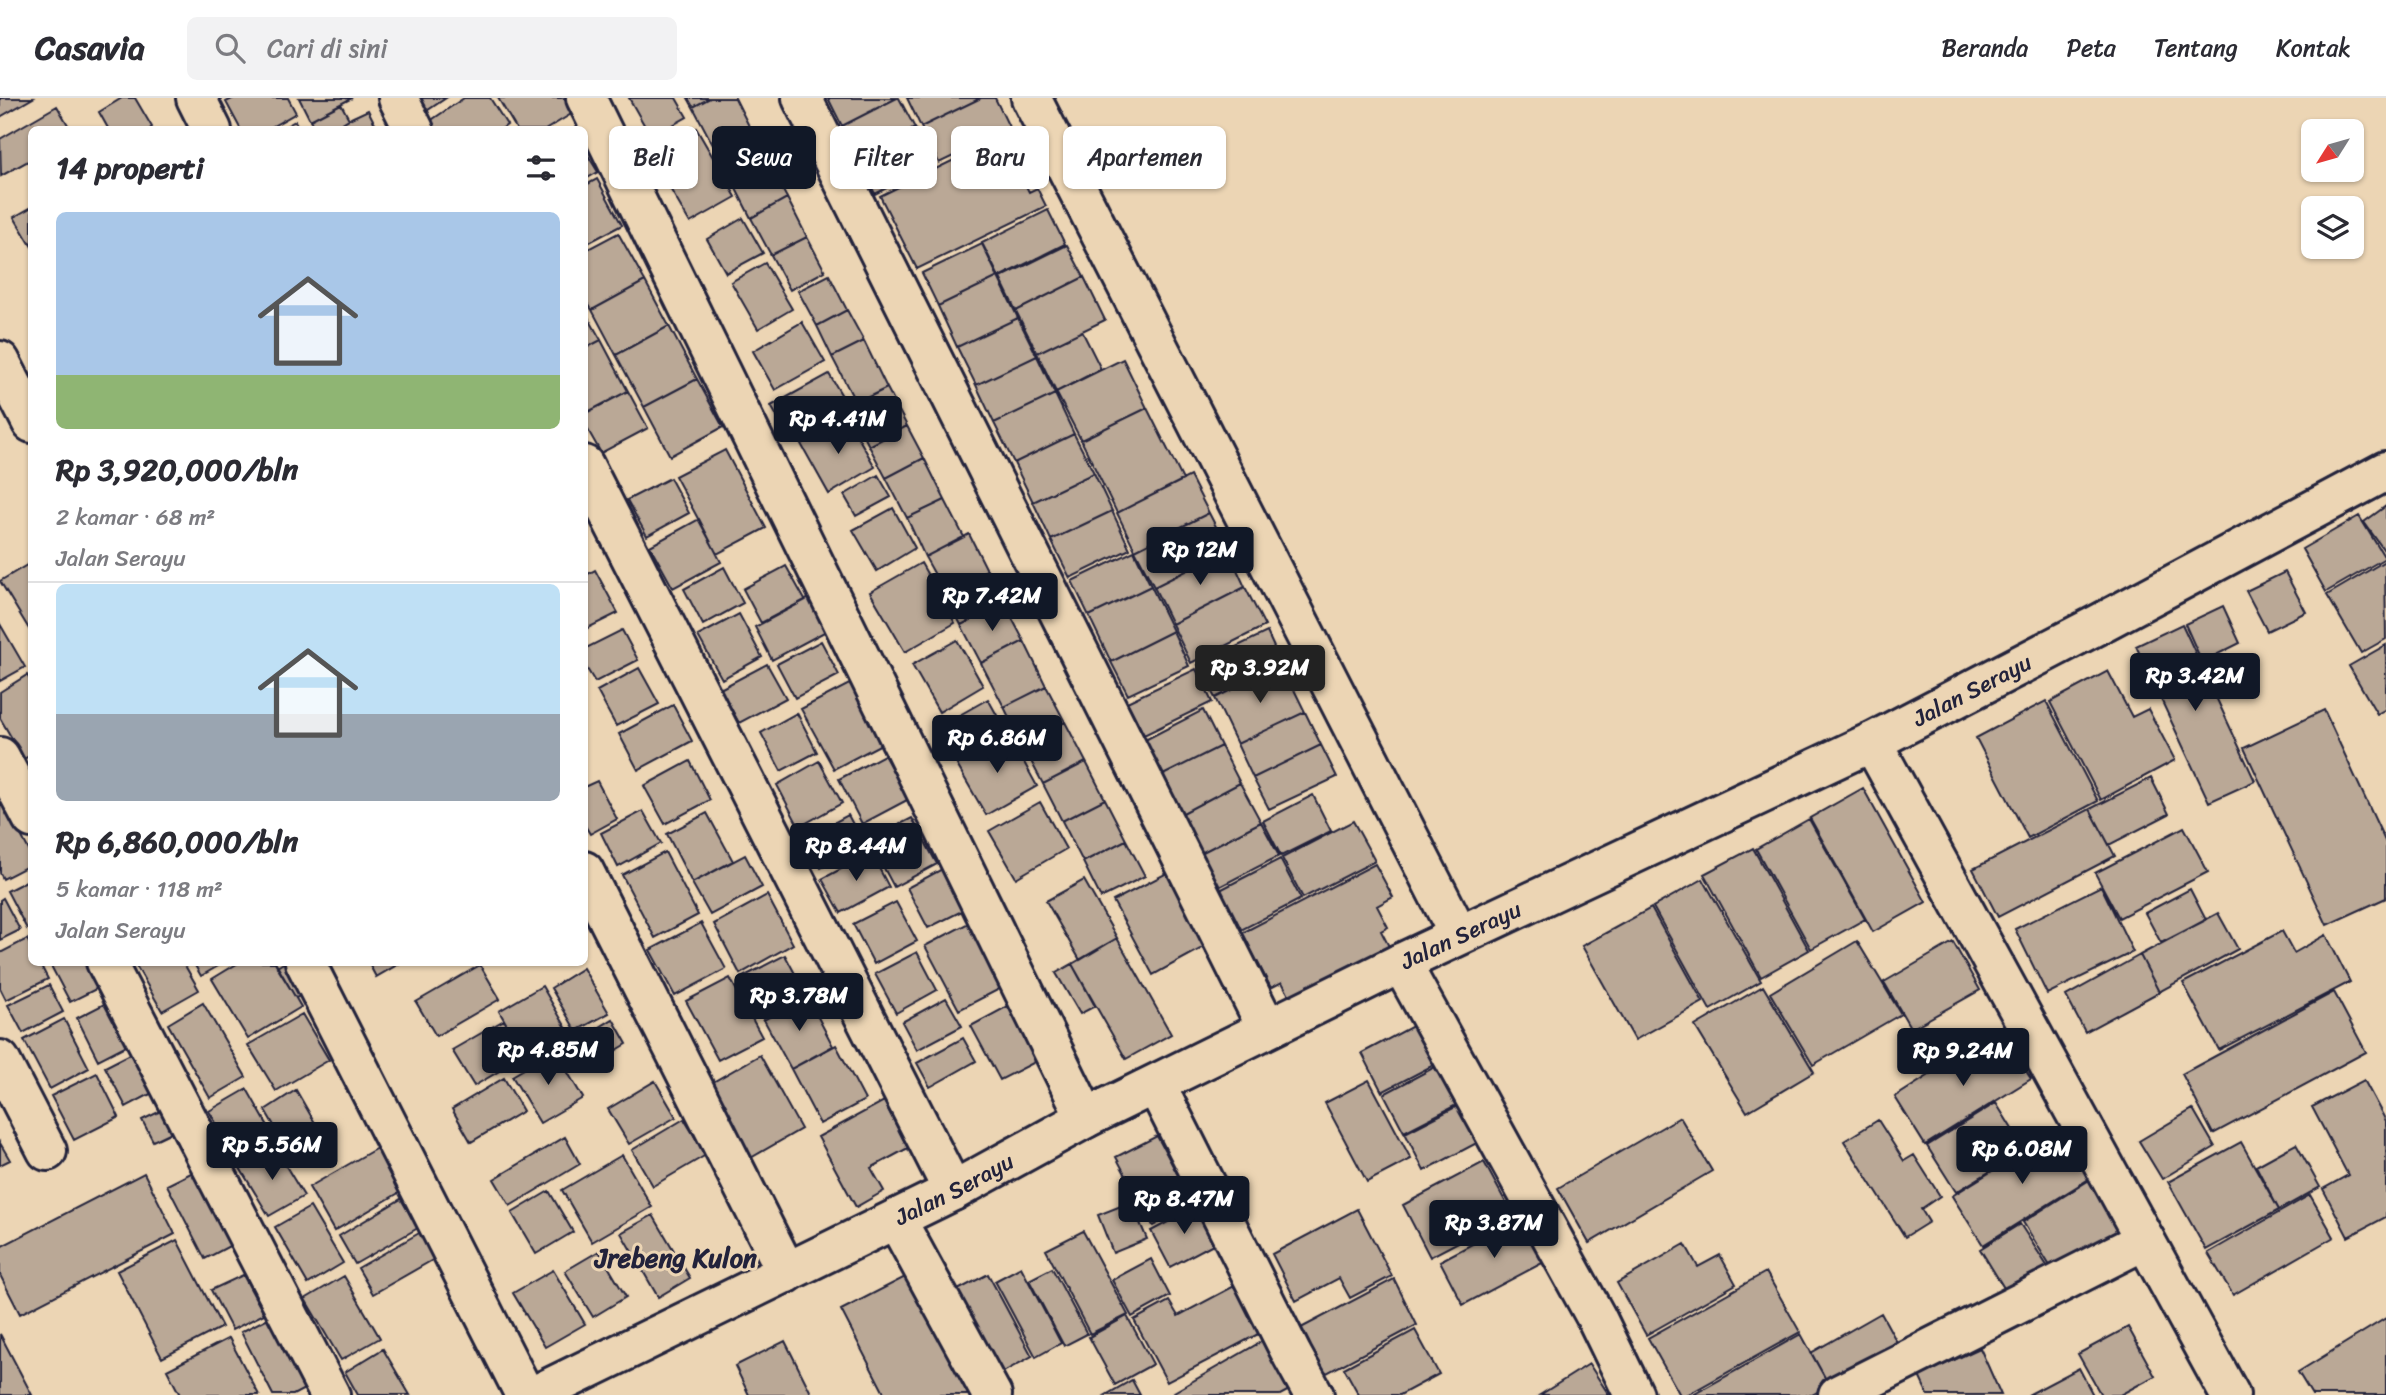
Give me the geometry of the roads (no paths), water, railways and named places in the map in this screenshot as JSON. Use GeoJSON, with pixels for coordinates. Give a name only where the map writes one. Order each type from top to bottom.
{"type":"FeatureCollection","features":[{"type":"Feature","properties":{"kind":"street"},"geometry":{"type":"LineString","coordinates":[[197,98],[210,126]]}},
{"type":"Feature","properties":{"kind":"street"},"geometry":{"type":"LineString","coordinates":[[398,98],[412,126]]}},
{"type":"Feature","properties":{"kind":"street"},"geometry":{"type":"LineString","coordinates":[[586,98],[1086,1118]]}},
{"type":"Feature","properties":{"kind":"street"},"geometry":{"type":"LineString","coordinates":[[802,98],[1267,1028]]}},
{"type":"Feature","properties":{"kind":"street"},"geometry":{"type":"LineString","coordinates":[[1031,98],[1459,935]]}},
{"type":"Feature","properties":{"kind":"street"},"geometry":{"type":"LineString","coordinates":[[0,360],[28,415]]}},
{"type":"Feature","properties":{"kind":"street","name":"Jalan Serayu"},"geometry":{"type":"LineString","coordinates":[[535,1395],[953,1191],[1086,1118],[1267,1028],[1872,742],[2386,471]]}},
{"type":"Feature","properties":{"kind":"street"},"geometry":{"type":"LineString","coordinates":[[588,473],[953,1191]]}},
{"type":"Feature","properties":{"kind":"street"},"geometry":{"type":"LineString","coordinates":[[1872,742],[2231,1395]]}},
{"type":"Feature","properties":{"kind":"street"},"geometry":{"type":"LineString","coordinates":[[0,757],[28,810]]}},
{"type":"Feature","properties":{"kind":"street"},"geometry":{"type":"LineString","coordinates":[[588,879],[787,1273]]}},
{"type":"Feature","properties":{"kind":"street"},"geometry":{"type":"LineString","coordinates":[[1401,963],[1597,1319],[1634,1395]]}},
{"type":"Feature","properties":{"kind":"street"},"geometry":{"type":"LineString","coordinates":[[108,966],[330,1395]]}},
{"type":"Feature","properties":{"kind":"street"},"geometry":{"type":"LineString","coordinates":[[308,966],[525,1395]]}},
{"type":"Feature","properties":{"kind":"street"},"geometry":{"type":"LineString","coordinates":[[0,1060],[47,1151]]}},
{"type":"Feature","properties":{"kind":"street"},"geometry":{"type":"LineString","coordinates":[[1156,1085],[1314,1395]]}},
{"type":"Feature","properties":{"kind":"street"},"geometry":{"type":"LineString","coordinates":[[896,1219],[992,1395]]}},
{"type":"Feature","properties":{"kind":"street"},"geometry":{"type":"LineString","coordinates":[[1838,1395],[2145,1240]]}},
{"type":"Feature","properties":{"kind":"district","name":"Jrebeng Kulon"},"geometry":{"type":"Point","coordinates":[676,1258]}}]}
